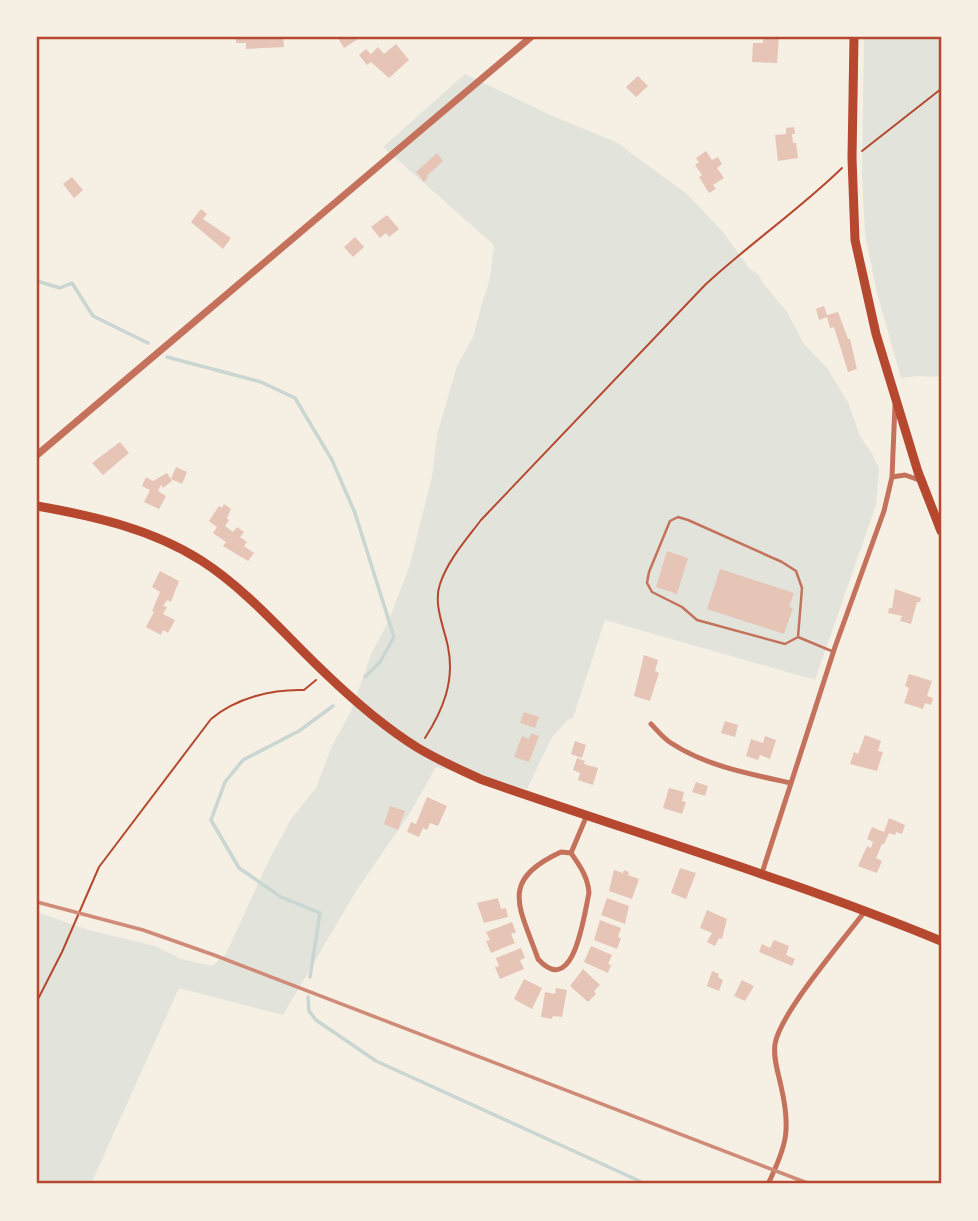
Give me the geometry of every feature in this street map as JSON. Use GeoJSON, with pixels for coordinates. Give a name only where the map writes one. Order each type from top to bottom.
{"type":"FeatureCollection","features":[{"type":"Feature","properties":{"kind":"main road"},"geometry":{"type":"LineString","coordinates":[[854,37],[852,158],[855,240],[876,334],[922,481],[941,531]]}},
{"type":"Feature","properties":{"kind":"main road"},"geometry":{"type":"LineString","coordinates":[[37,506],[134,528],[189,553],[232,585],[363,707],[417,748],[480,779],[762,873],[866,910],[941,941]]}},
{"type":"Feature","properties":{"kind":"street"},"geometry":{"type":"LineString","coordinates":[[37,455],[531,37]]}},
{"type":"Feature","properties":{"kind":"street"},"geometry":{"type":"LineString","coordinates":[[762,873],[834,652],[884,511],[892,477],[896,397]]}},
{"type":"Feature","properties":{"kind":"street"},"geometry":{"type":"LineString","coordinates":[[892,477],[905,475],[922,481]]}},
{"type":"Feature","properties":{"kind":"street"},"geometry":{"type":"LineString","coordinates":[[651,724],[669,742],[692,754],[730,769],[791,783]]}},
{"type":"Feature","properties":{"kind":"street"},"geometry":{"type":"LineString","coordinates":[[571,853],[587,815]]}},
{"type":"Feature","properties":{"kind":"street"},"geometry":{"type":"LineString","coordinates":[[561,852],[571,853],[589,883],[589,893],[573,959],[564,967],[555,970],[544,967],[538,959],[518,902],[518,889],[527,875],[546,859],[561,852]]}},
{"type":"Feature","properties":{"kind":"street"},"geometry":{"type":"LineString","coordinates":[[768,1184],[787,1136],[786,1107],[775,1058],[775,1041],[790,1012],[866,910]]}},
{"type":"Feature","properties":{"kind":"lane"},"geometry":{"type":"LineString","coordinates":[[678,517],[688,520],[782,562],[796,571],[802,588],[798,637],[785,644],[696,620],[682,607],[652,593],[647,583],[649,572],[670,521],[678,517]]}},
{"type":"Feature","properties":{"kind":"lane"},"geometry":{"type":"LineString","coordinates":[[798,637],[834,652]]}},
{"type":"Feature","properties":{"kind":"path"},"geometry":{"type":"LineString","coordinates":[[417,748],[438,718],[446,699],[450,674],[449,649],[439,610],[439,586],[450,562],[481,520],[733,258],[818,191],[852,158],[941,89]]}},
{"type":"Feature","properties":{"kind":"path"},"geometry":{"type":"LineString","coordinates":[[37,1001],[62,952],[99,867],[211,719],[240,701],[280,689],[303,690],[323,671]]}},
{"type":"Feature","properties":{"kind":"shaded area"},"geometry":{"type":"Polygon","coordinates":[[[864,37],[941,37],[941,377],[901,378],[877,293],[865,234],[862,176],[864,37]]]}},
{"type":"Feature","properties":{"kind":"shaded area"},"geometry":{"type":"Polygon","coordinates":[[[465,74],[550,115],[616,142],[687,194],[723,232],[750,269],[758,274],[787,312],[804,344],[827,368],[848,402],[860,436],[879,468],[876,505],[815,680],[605,620],[573,718],[552,737],[527,789],[436,767],[410,813],[356,891],[283,1015],[179,988],[91,1184],[37,1184],[37,912],[88,930],[155,946],[181,959],[212,966],[226,954],[266,866],[291,819],[316,788],[332,746],[351,711],[372,652],[389,620],[409,568],[432,477],[437,435],[457,366],[473,337],[490,278],[494,245],[383,147],[465,74]]]}},
{"type":"Feature","properties":{"kind":"building"},"geometry":{"type":"Polygon","coordinates":[[[236,37],[283,37],[284,47],[246,49],[246,43],[236,43],[236,37]]]}},
{"type":"Feature","properties":{"kind":"building"},"geometry":{"type":"Polygon","coordinates":[[[339,37],[361,37],[344,48],[339,37]]]}},
{"type":"Feature","properties":{"kind":"building"},"geometry":{"type":"Polygon","coordinates":[[[763,37],[779,37],[777,63],[752,62],[753,43],[763,43],[763,37]]]}},
{"type":"Feature","properties":{"kind":"building"},"geometry":{"type":"Polygon","coordinates":[[[396,44],[409,60],[389,78],[371,62],[367,65],[359,55],[366,49],[371,54],[378,47],[384,54],[396,44]]]}},
{"type":"Feature","properties":{"kind":"building"},"geometry":{"type":"Polygon","coordinates":[[[638,76],[648,86],[636,97],[626,87],[638,76]]]}},
{"type":"Feature","properties":{"kind":"building"},"geometry":{"type":"Polygon","coordinates":[[[794,127],[793,143],[796,143],[798,158],[778,161],[775,135],[786,134],[786,128],[794,127]]]}},
{"type":"Feature","properties":{"kind":"building"},"geometry":{"type":"Polygon","coordinates":[[[706,151],[712,160],[718,157],[722,164],[717,168],[724,178],[713,185],[716,189],[709,193],[695,165],[699,162],[696,158],[706,151]]]}},
{"type":"Feature","properties":{"kind":"building"},"geometry":{"type":"Polygon","coordinates":[[[437,153],[443,161],[424,182],[416,172],[437,153]]]}},
{"type":"Feature","properties":{"kind":"building"},"geometry":{"type":"Polygon","coordinates":[[[72,177],[83,190],[74,198],[63,184],[72,177]]]}},
{"type":"Feature","properties":{"kind":"building"},"geometry":{"type":"Polygon","coordinates":[[[201,209],[207,214],[203,219],[231,238],[223,249],[191,222],[201,209]]]}},
{"type":"Feature","properties":{"kind":"building"},"geometry":{"type":"Polygon","coordinates":[[[387,215],[399,229],[389,237],[386,233],[380,238],[371,227],[387,215]]]}},
{"type":"Feature","properties":{"kind":"building"},"geometry":{"type":"Polygon","coordinates":[[[355,237],[364,247],[353,257],[344,247],[355,237]]]}},
{"type":"Feature","properties":{"kind":"building"},"geometry":{"type":"Polygon","coordinates":[[[824,306],[827,315],[838,312],[850,339],[857,369],[848,372],[834,327],[830,328],[827,317],[819,320],[816,309],[824,306]]]}},
{"type":"Feature","properties":{"kind":"building"},"geometry":{"type":"Polygon","coordinates":[[[120,442],[129,453],[103,475],[92,463],[120,442]]]}},
{"type":"Feature","properties":{"kind":"building"},"geometry":{"type":"Polygon","coordinates":[[[176,467],[187,472],[182,484],[171,479],[176,467]]]}},
{"type":"Feature","properties":{"kind":"building"},"geometry":{"type":"Polygon","coordinates":[[[167,473],[172,481],[163,488],[161,485],[158,491],[166,496],[159,509],[144,502],[150,490],[142,486],[146,477],[153,481],[167,473]]]}},
{"type":"Feature","properties":{"kind":"building"},"geometry":{"type":"Polygon","coordinates":[[[224,504],[231,509],[225,526],[233,532],[237,527],[244,532],[240,537],[247,542],[244,546],[254,553],[248,561],[223,546],[226,542],[213,533],[217,527],[209,521],[219,506],[222,508],[224,504]]]}},
{"type":"Feature","properties":{"kind":"building"},"geometry":{"type":"Polygon","coordinates":[[[667,551],[688,558],[677,594],[656,587],[667,551]]]}},
{"type":"Feature","properties":{"kind":"building"},"geometry":{"type":"Polygon","coordinates":[[[720,569],[794,593],[789,607],[793,608],[784,634],[707,609],[720,569]]]}},
{"type":"Feature","properties":{"kind":"building"},"geometry":{"type":"Polygon","coordinates":[[[160,571],[179,581],[171,602],[167,600],[163,606],[167,607],[163,614],[175,620],[168,633],[163,630],[161,635],[146,627],[160,592],[152,587],[160,571]]]}},
{"type":"Feature","properties":{"kind":"building"},"geometry":{"type":"Polygon","coordinates":[[[895,589],[921,598],[920,602],[917,602],[911,624],[900,621],[902,616],[888,613],[889,608],[892,608],[895,589]]]}},
{"type":"Feature","properties":{"kind":"building"},"geometry":{"type":"Polygon","coordinates":[[[644,655],[658,660],[655,671],[659,673],[650,701],[634,696],[644,655]]]}},
{"type":"Feature","properties":{"kind":"building"},"geometry":{"type":"Polygon","coordinates":[[[909,674],[932,681],[927,696],[933,698],[931,705],[925,703],[923,709],[904,703],[909,688],[905,686],[909,674]]]}},
{"type":"Feature","properties":{"kind":"building"},"geometry":{"type":"Polygon","coordinates":[[[524,712],[539,717],[535,728],[520,723],[524,712]]]}},
{"type":"Feature","properties":{"kind":"building"},"geometry":{"type":"Polygon","coordinates":[[[725,721],[738,725],[735,737],[721,733],[725,721]]]}},
{"type":"Feature","properties":{"kind":"building"},"geometry":{"type":"Polygon","coordinates":[[[531,733],[539,736],[529,762],[514,757],[522,736],[529,739],[531,733]]]}},
{"type":"Feature","properties":{"kind":"building"},"geometry":{"type":"Polygon","coordinates":[[[865,735],[881,741],[878,751],[883,752],[877,771],[850,764],[854,752],[858,754],[865,735]]]}},
{"type":"Feature","properties":{"kind":"building"},"geometry":{"type":"Polygon","coordinates":[[[765,736],[776,740],[770,759],[760,755],[758,760],[746,756],[751,739],[763,743],[765,736]]]}},
{"type":"Feature","properties":{"kind":"building"},"geometry":{"type":"Polygon","coordinates":[[[575,741],[586,745],[582,758],[571,754],[575,741]]]}},
{"type":"Feature","properties":{"kind":"building"},"geometry":{"type":"Polygon","coordinates":[[[577,758],[585,761],[584,764],[598,768],[593,785],[578,780],[580,773],[573,770],[577,758]]]}},
{"type":"Feature","properties":{"kind":"building"},"geometry":{"type":"Polygon","coordinates":[[[696,782],[708,786],[705,796],[692,792],[696,782]]]}},
{"type":"Feature","properties":{"kind":"building"},"geometry":{"type":"Polygon","coordinates":[[[669,788],[684,792],[682,801],[686,802],[682,814],[663,808],[669,788]]]}},
{"type":"Feature","properties":{"kind":"building"},"geometry":{"type":"Polygon","coordinates":[[[427,797],[447,806],[438,826],[430,823],[427,830],[423,828],[419,837],[407,832],[411,822],[416,824],[427,797]]]}},
{"type":"Feature","properties":{"kind":"building"},"geometry":{"type":"Polygon","coordinates":[[[390,806],[405,811],[398,830],[384,824],[390,806]]]}},
{"type":"Feature","properties":{"kind":"building"},"geometry":{"type":"Polygon","coordinates":[[[889,818],[905,825],[902,834],[889,833],[882,844],[876,858],[882,861],[877,873],[858,866],[867,846],[871,848],[873,842],[867,839],[872,827],[884,832],[889,818]]]}},
{"type":"Feature","properties":{"kind":"building"},"geometry":{"type":"Polygon","coordinates":[[[680,868],[696,873],[686,899],[671,893],[680,868]]]}},
{"type":"Feature","properties":{"kind":"building"},"geometry":{"type":"Polygon","coordinates":[[[614,870],[623,873],[624,870],[629,872],[628,875],[639,879],[632,899],[609,891],[614,870]]]}},
{"type":"Feature","properties":{"kind":"building"},"geometry":{"type":"Polygon","coordinates":[[[498,898],[501,909],[506,908],[508,917],[484,923],[477,903],[498,898]]]}},
{"type":"Feature","properties":{"kind":"building"},"geometry":{"type":"Polygon","coordinates":[[[607,898],[629,906],[625,924],[601,915],[607,898]]]}},
{"type":"Feature","properties":{"kind":"building"},"geometry":{"type":"Polygon","coordinates":[[[707,910],[727,919],[722,939],[719,938],[715,946],[707,942],[712,933],[700,928],[707,910]]]}},
{"type":"Feature","properties":{"kind":"building"},"geometry":{"type":"Polygon","coordinates":[[[600,920],[621,928],[617,949],[594,940],[600,920]]]}},
{"type":"Feature","properties":{"kind":"building"},"geometry":{"type":"Polygon","coordinates":[[[512,922],[516,932],[511,934],[515,943],[491,953],[486,932],[512,922]]]}},
{"type":"Feature","properties":{"kind":"building"},"geometry":{"type":"Polygon","coordinates":[[[774,940],[789,946],[786,955],[795,959],[792,966],[759,952],[762,944],[770,948],[774,940]]]}},
{"type":"Feature","properties":{"kind":"building"},"geometry":{"type":"Polygon","coordinates":[[[591,946],[612,955],[608,973],[584,962],[591,946]]]}},
{"type":"Feature","properties":{"kind":"building"},"geometry":{"type":"Polygon","coordinates":[[[521,948],[525,958],[520,960],[524,969],[500,979],[495,967],[499,966],[496,958],[521,948]]]}},
{"type":"Feature","properties":{"kind":"building"},"geometry":{"type":"Polygon","coordinates":[[[583,969],[600,985],[588,1002],[570,986],[583,969]]]}},
{"type":"Feature","properties":{"kind":"building"},"geometry":{"type":"Polygon","coordinates":[[[712,971],[719,974],[718,977],[723,980],[719,991],[707,986],[712,971]]]}},
{"type":"Feature","properties":{"kind":"building"},"geometry":{"type":"Polygon","coordinates":[[[524,979],[542,988],[532,1009],[514,999],[524,979]]]}},
{"type":"Feature","properties":{"kind":"building"},"geometry":{"type":"Polygon","coordinates":[[[742,980],[754,986],[745,1001],[734,996],[742,980]]]}},
{"type":"Feature","properties":{"kind":"building"},"geometry":{"type":"Polygon","coordinates":[[[556,988],[567,990],[562,1017],[541,1017],[545,992],[555,994],[556,988]]]}},
{"type":"Feature","properties":{"kind":"waterway"},"geometry":{"type":"LineString","coordinates":[[37,281],[60,288],[72,283],[93,316],[148,343]]}},
{"type":"Feature","properties":{"kind":"waterway"},"geometry":{"type":"LineString","coordinates":[[167,357],[261,382],[295,398],[332,460],[355,513],[394,637],[380,662],[365,677]]}},
{"type":"Feature","properties":{"kind":"waterway"},"geometry":{"type":"LineString","coordinates":[[310,977],[320,913],[281,897],[239,868],[211,820],[225,782],[243,760],[299,731],[333,706]]}},
{"type":"Feature","properties":{"kind":"waterway"},"geometry":{"type":"LineString","coordinates":[[308,997],[309,1011],[316,1020],[376,1061],[646,1184]]}},
{"type":"Feature","properties":{"kind":"railway"},"geometry":{"type":"LineString","coordinates":[[37,902],[143,930],[214,955],[810,1184]]}}]}
